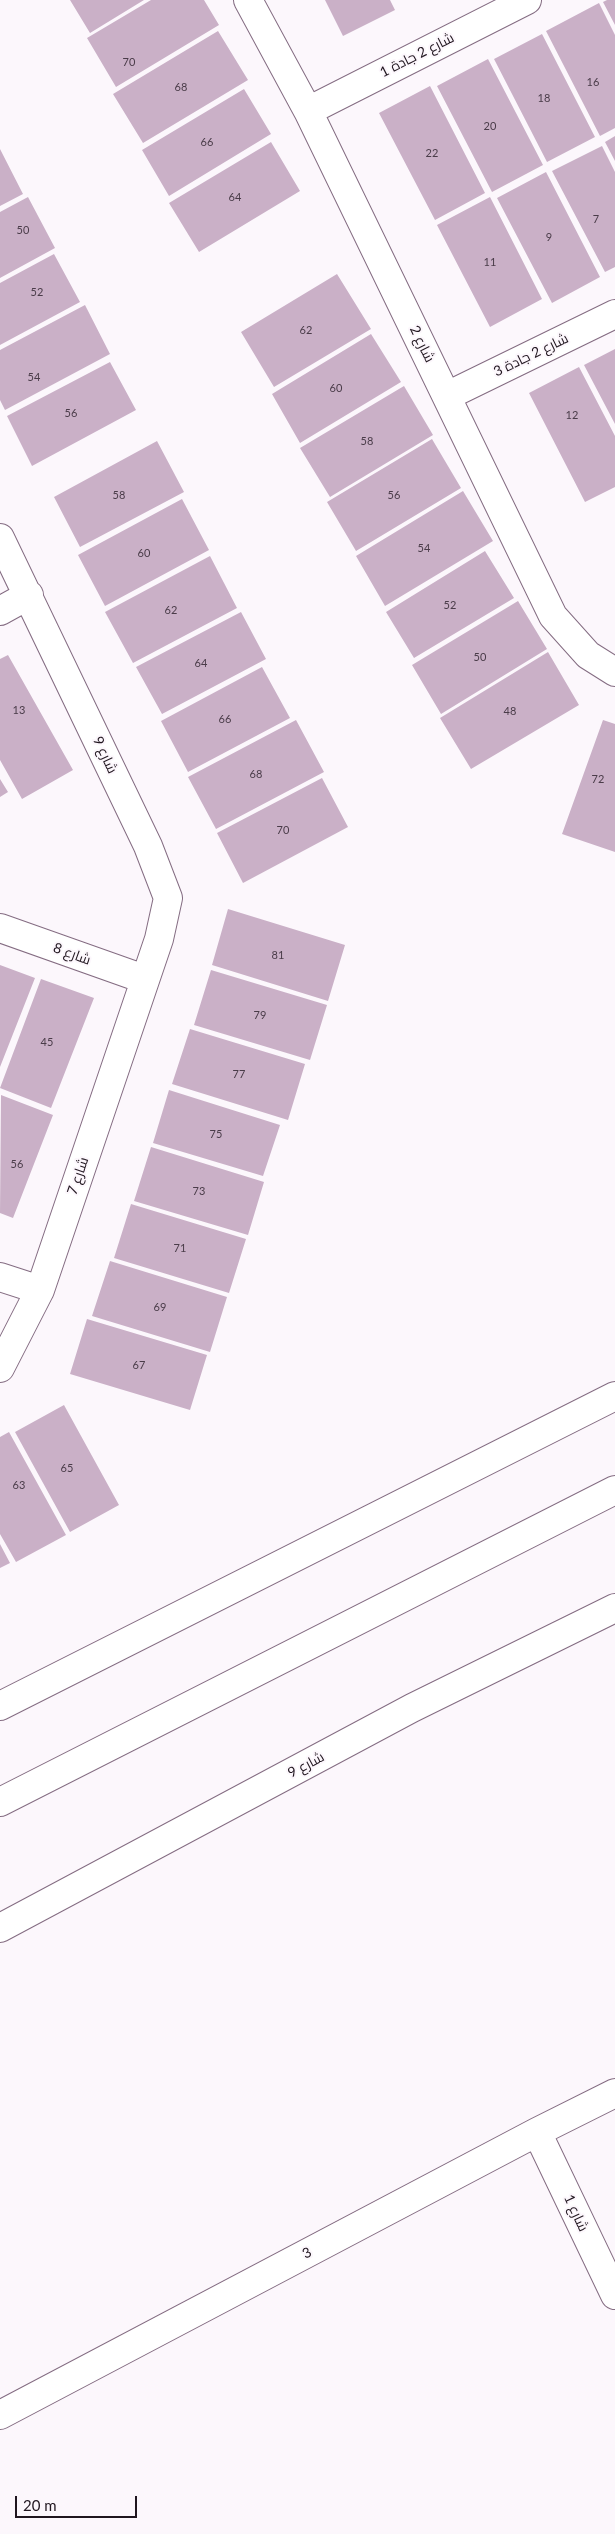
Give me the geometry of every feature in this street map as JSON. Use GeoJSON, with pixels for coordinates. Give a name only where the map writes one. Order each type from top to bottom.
{"type":"FeatureCollection","features":[{"type":"Feature","properties":{"kind":"street","name":"شارع 2"},"geometry":{"type":"LineString","coordinates":[[248,0],[308,111],[553,616],[588,655],[615,672]]}},
{"type":"Feature","properties":{"kind":"street","name":"شارع 2 جادة 1"},"geometry":{"type":"LineString","coordinates":[[308,111],[527,0]]}},
{"type":"Feature","properties":{"kind":"street","name":"شارع 2 جادة 3"},"geometry":{"type":"LineString","coordinates":[[447,396],[615,314]]}},
{"type":"Feature","properties":{"kind":"street","name":"شارع 9"},"geometry":{"type":"LineString","coordinates":[[0,538],[148,846],[168,898],[159,939],[144,979]]}},
{"type":"Feature","properties":{"kind":"street"},"geometry":{"type":"LineString","coordinates":[[0,611],[29,596]]}},
{"type":"Feature","properties":{"kind":"street","name":"شارع 8"},"geometry":{"type":"LineString","coordinates":[[0,928],[144,979]]}},
{"type":"Feature","properties":{"kind":"street","name":"شارع 7"},"geometry":{"type":"LineString","coordinates":[[0,1368],[40,1290],[144,979]]}},
{"type":"Feature","properties":{"kind":"street"},"geometry":{"type":"LineString","coordinates":[[0,1277],[40,1290]]}},
{"type":"Feature","properties":{"kind":"street"},"geometry":{"type":"LineString","coordinates":[[0,1706],[615,1396]]}},
{"type":"Feature","properties":{"kind":"street"},"geometry":{"type":"LineString","coordinates":[[0,1802],[615,1490]]}},
{"type":"Feature","properties":{"kind":"street","name":"شارع 9"},"geometry":{"type":"LineString","coordinates":[[0,1928],[412,1708],[615,1608]]}},
{"type":"Feature","properties":{"kind":"street","name":"3"},"geometry":{"type":"LineString","coordinates":[[0,2415],[537,2132],[615,2093]]}},
{"type":"Feature","properties":{"kind":"street","name":"شارع 1"},"geometry":{"type":"LineString","coordinates":[[537,2132],[615,2295]]}},
{"type":"Feature","properties":{"kind":"building"},"geometry":{"type":"Polygon","coordinates":[[[70,0],[144,0],[90,33],[70,0]]]}},
{"type":"Feature","properties":{"kind":"building"},"geometry":{"type":"Polygon","coordinates":[[[151,0],[204,0],[219,25],[116,87],[87,38],[151,0]]]}},
{"type":"Feature","properties":{"kind":"building"},"geometry":{"type":"Polygon","coordinates":[[[325,0],[390,0],[395,10],[343,36],[325,0]]]}},
{"type":"Feature","properties":{"kind":"building"},"geometry":{"type":"Polygon","coordinates":[[[615,0],[615,25],[603,2],[615,0]]]}},
{"type":"Feature","properties":{"kind":"building"},"geometry":{"type":"Polygon","coordinates":[[[599,3],[615,35],[615,128],[600,136],[546,31],[599,3]]]}},
{"type":"Feature","properties":{"kind":"building"},"geometry":{"type":"Polygon","coordinates":[[[218,31],[248,80],[143,143],[113,94],[218,31]]]}},
{"type":"Feature","properties":{"kind":"building"},"geometry":{"type":"Polygon","coordinates":[[[542,34],[595,137],[547,162],[494,59],[542,34]]]}},
{"type":"Feature","properties":{"kind":"building"},"geometry":{"type":"Polygon","coordinates":[[[488,59],[543,165],[492,192],[437,86],[488,59]]]}},
{"type":"Feature","properties":{"kind":"building"},"geometry":{"type":"Polygon","coordinates":[[[430,86],[485,193],[435,220],[379,113],[430,86]]]}},
{"type":"Feature","properties":{"kind":"building"},"geometry":{"type":"Polygon","coordinates":[[[244,89],[271,134],[169,196],[142,150],[244,89]]]}},
{"type":"Feature","properties":{"kind":"building"},"geometry":{"type":"Polygon","coordinates":[[[615,136],[615,161],[605,142],[615,136]]]}},
{"type":"Feature","properties":{"kind":"building"},"geometry":{"type":"Polygon","coordinates":[[[271,142],[300,191],[199,252],[169,203],[271,142]]]}},
{"type":"Feature","properties":{"kind":"building"},"geometry":{"type":"Polygon","coordinates":[[[602,146],[615,172],[615,267],[605,272],[552,171],[602,146]]]}},
{"type":"Feature","properties":{"kind":"building"},"geometry":{"type":"Polygon","coordinates":[[[0,149],[23,194],[0,206],[0,149]]]}},
{"type":"Feature","properties":{"kind":"building"},"geometry":{"type":"Polygon","coordinates":[[[546,172],[600,277],[552,303],[497,198],[546,172]]]}},
{"type":"Feature","properties":{"kind":"building"},"geometry":{"type":"Polygon","coordinates":[[[28,197],[55,248],[0,278],[0,212],[28,197]]]}},
{"type":"Feature","properties":{"kind":"building"},"geometry":{"type":"Polygon","coordinates":[[[490,197],[542,299],[490,327],[437,225],[490,197]]]}},
{"type":"Feature","properties":{"kind":"building"},"geometry":{"type":"Polygon","coordinates":[[[54,254],[80,302],[0,345],[0,283],[54,254]]]}},
{"type":"Feature","properties":{"kind":"building"},"geometry":{"type":"Polygon","coordinates":[[[337,274],[371,329],[274,387],[241,332],[337,274]]]}},
{"type":"Feature","properties":{"kind":"building"},"geometry":{"type":"Polygon","coordinates":[[[85,305],[110,354],[5,410],[0,400],[0,350],[85,305]]]}},
{"type":"Feature","properties":{"kind":"building"},"geometry":{"type":"Polygon","coordinates":[[[371,334],[401,382],[300,443],[272,394],[371,334]]]}},
{"type":"Feature","properties":{"kind":"building"},"geometry":{"type":"Polygon","coordinates":[[[615,349],[615,424],[584,365],[615,349]]]}},
{"type":"Feature","properties":{"kind":"building"},"geometry":{"type":"Polygon","coordinates":[[[110,362],[136,410],[32,466],[7,416],[110,362]]]}},
{"type":"Feature","properties":{"kind":"building"},"geometry":{"type":"Polygon","coordinates":[[[579,367],[615,436],[615,487],[585,502],[529,393],[579,367]]]}},
{"type":"Feature","properties":{"kind":"building"},"geometry":{"type":"Polygon","coordinates":[[[404,386],[433,435],[330,497],[300,448],[404,386]]]}},
{"type":"Feature","properties":{"kind":"building"},"geometry":{"type":"Polygon","coordinates":[[[432,439],[461,488],[356,551],[327,502],[432,439]]]}},
{"type":"Feature","properties":{"kind":"building"},"geometry":{"type":"Polygon","coordinates":[[[157,441],[184,492],[80,547],[54,497],[157,441]]]}},
{"type":"Feature","properties":{"kind":"building"},"geometry":{"type":"Polygon","coordinates":[[[463,491],[493,541],[385,606],[356,556],[463,491]]]}},
{"type":"Feature","properties":{"kind":"building"},"geometry":{"type":"Polygon","coordinates":[[[182,499],[209,550],[105,606],[78,555],[182,499]]]}},
{"type":"Feature","properties":{"kind":"building"},"geometry":{"type":"Polygon","coordinates":[[[485,551],[514,598],[414,658],[386,612],[485,551]]]}},
{"type":"Feature","properties":{"kind":"building"},"geometry":{"type":"Polygon","coordinates":[[[210,556],[237,608],[133,663],[105,612],[210,556]]]}},
{"type":"Feature","properties":{"kind":"building"},"geometry":{"type":"Polygon","coordinates":[[[518,601],[547,649],[441,714],[412,665],[518,601]]]}},
{"type":"Feature","properties":{"kind":"building"},"geometry":{"type":"Polygon","coordinates":[[[241,612],[266,659],[162,714],[136,667],[241,612]]]}},
{"type":"Feature","properties":{"kind":"building"},"geometry":{"type":"Polygon","coordinates":[[[548,652],[579,705],[471,769],[440,718],[548,652]]]}},
{"type":"Feature","properties":{"kind":"building"},"geometry":{"type":"Polygon","coordinates":[[[8,655],[73,770],[22,799],[0,760],[0,659],[8,655]]]}},
{"type":"Feature","properties":{"kind":"building"},"geometry":{"type":"Polygon","coordinates":[[[262,667],[290,718],[188,772],[161,721],[262,667]]]}},
{"type":"Feature","properties":{"kind":"building"},"geometry":{"type":"Polygon","coordinates":[[[296,720],[324,772],[216,829],[188,777],[296,720]]]}},
{"type":"Feature","properties":{"kind":"building"},"geometry":{"type":"Polygon","coordinates":[[[603,720],[615,724],[615,852],[562,834],[603,720]]]}},
{"type":"Feature","properties":{"kind":"building"},"geometry":{"type":"Polygon","coordinates":[[[322,778],[348,827],[243,883],[217,833],[322,778]]]}},
{"type":"Feature","properties":{"kind":"building"},"geometry":{"type":"Polygon","coordinates":[[[0,779],[8,792],[0,797],[0,779]]]}},
{"type":"Feature","properties":{"kind":"building"},"geometry":{"type":"Polygon","coordinates":[[[228,909],[345,945],[328,1001],[212,965],[228,909]]]}},
{"type":"Feature","properties":{"kind":"building"},"geometry":{"type":"Polygon","coordinates":[[[0,965],[35,978],[0,1067],[0,965]]]}},
{"type":"Feature","properties":{"kind":"building"},"geometry":{"type":"Polygon","coordinates":[[[211,970],[327,1005],[310,1060],[194,1025],[211,970]]]}},
{"type":"Feature","properties":{"kind":"building"},"geometry":{"type":"Polygon","coordinates":[[[41,979],[94,998],[51,1108],[0,1088],[41,979]]]}},
{"type":"Feature","properties":{"kind":"building"},"geometry":{"type":"Polygon","coordinates":[[[190,1029],[305,1064],[288,1120],[172,1084],[190,1029]]]}},
{"type":"Feature","properties":{"kind":"building"},"geometry":{"type":"Polygon","coordinates":[[[169,1090],[280,1125],[263,1176],[153,1143],[169,1090]]]}},
{"type":"Feature","properties":{"kind":"building"},"geometry":{"type":"Polygon","coordinates":[[[1,1095],[53,1115],[13,1218],[0,1213],[1,1095]]]}},
{"type":"Feature","properties":{"kind":"building"},"geometry":{"type":"Polygon","coordinates":[[[151,1147],[264,1182],[248,1235],[134,1201],[151,1147]]]}},
{"type":"Feature","properties":{"kind":"building"},"geometry":{"type":"Polygon","coordinates":[[[131,1204],[246,1239],[229,1293],[114,1258],[131,1204]]]}},
{"type":"Feature","properties":{"kind":"building"},"geometry":{"type":"Polygon","coordinates":[[[110,1261],[227,1297],[210,1352],[92,1316],[110,1261]]]}},
{"type":"Feature","properties":{"kind":"building"},"geometry":{"type":"Polygon","coordinates":[[[87,1319],[207,1355],[190,1410],[70,1374],[87,1319]]]}},
{"type":"Feature","properties":{"kind":"building"},"geometry":{"type":"Polygon","coordinates":[[[64,1405],[119,1505],[70,1532],[15,1432],[64,1405]]]}},
{"type":"Feature","properties":{"kind":"building"},"geometry":{"type":"Polygon","coordinates":[[[9,1432],[66,1535],[16,1562],[0,1534],[0,1437],[9,1432]]]}},
{"type":"Feature","properties":{"kind":"building"},"geometry":{"type":"Polygon","coordinates":[[[0,1544],[10,1563],[0,1568],[0,1544]]]}}]}
